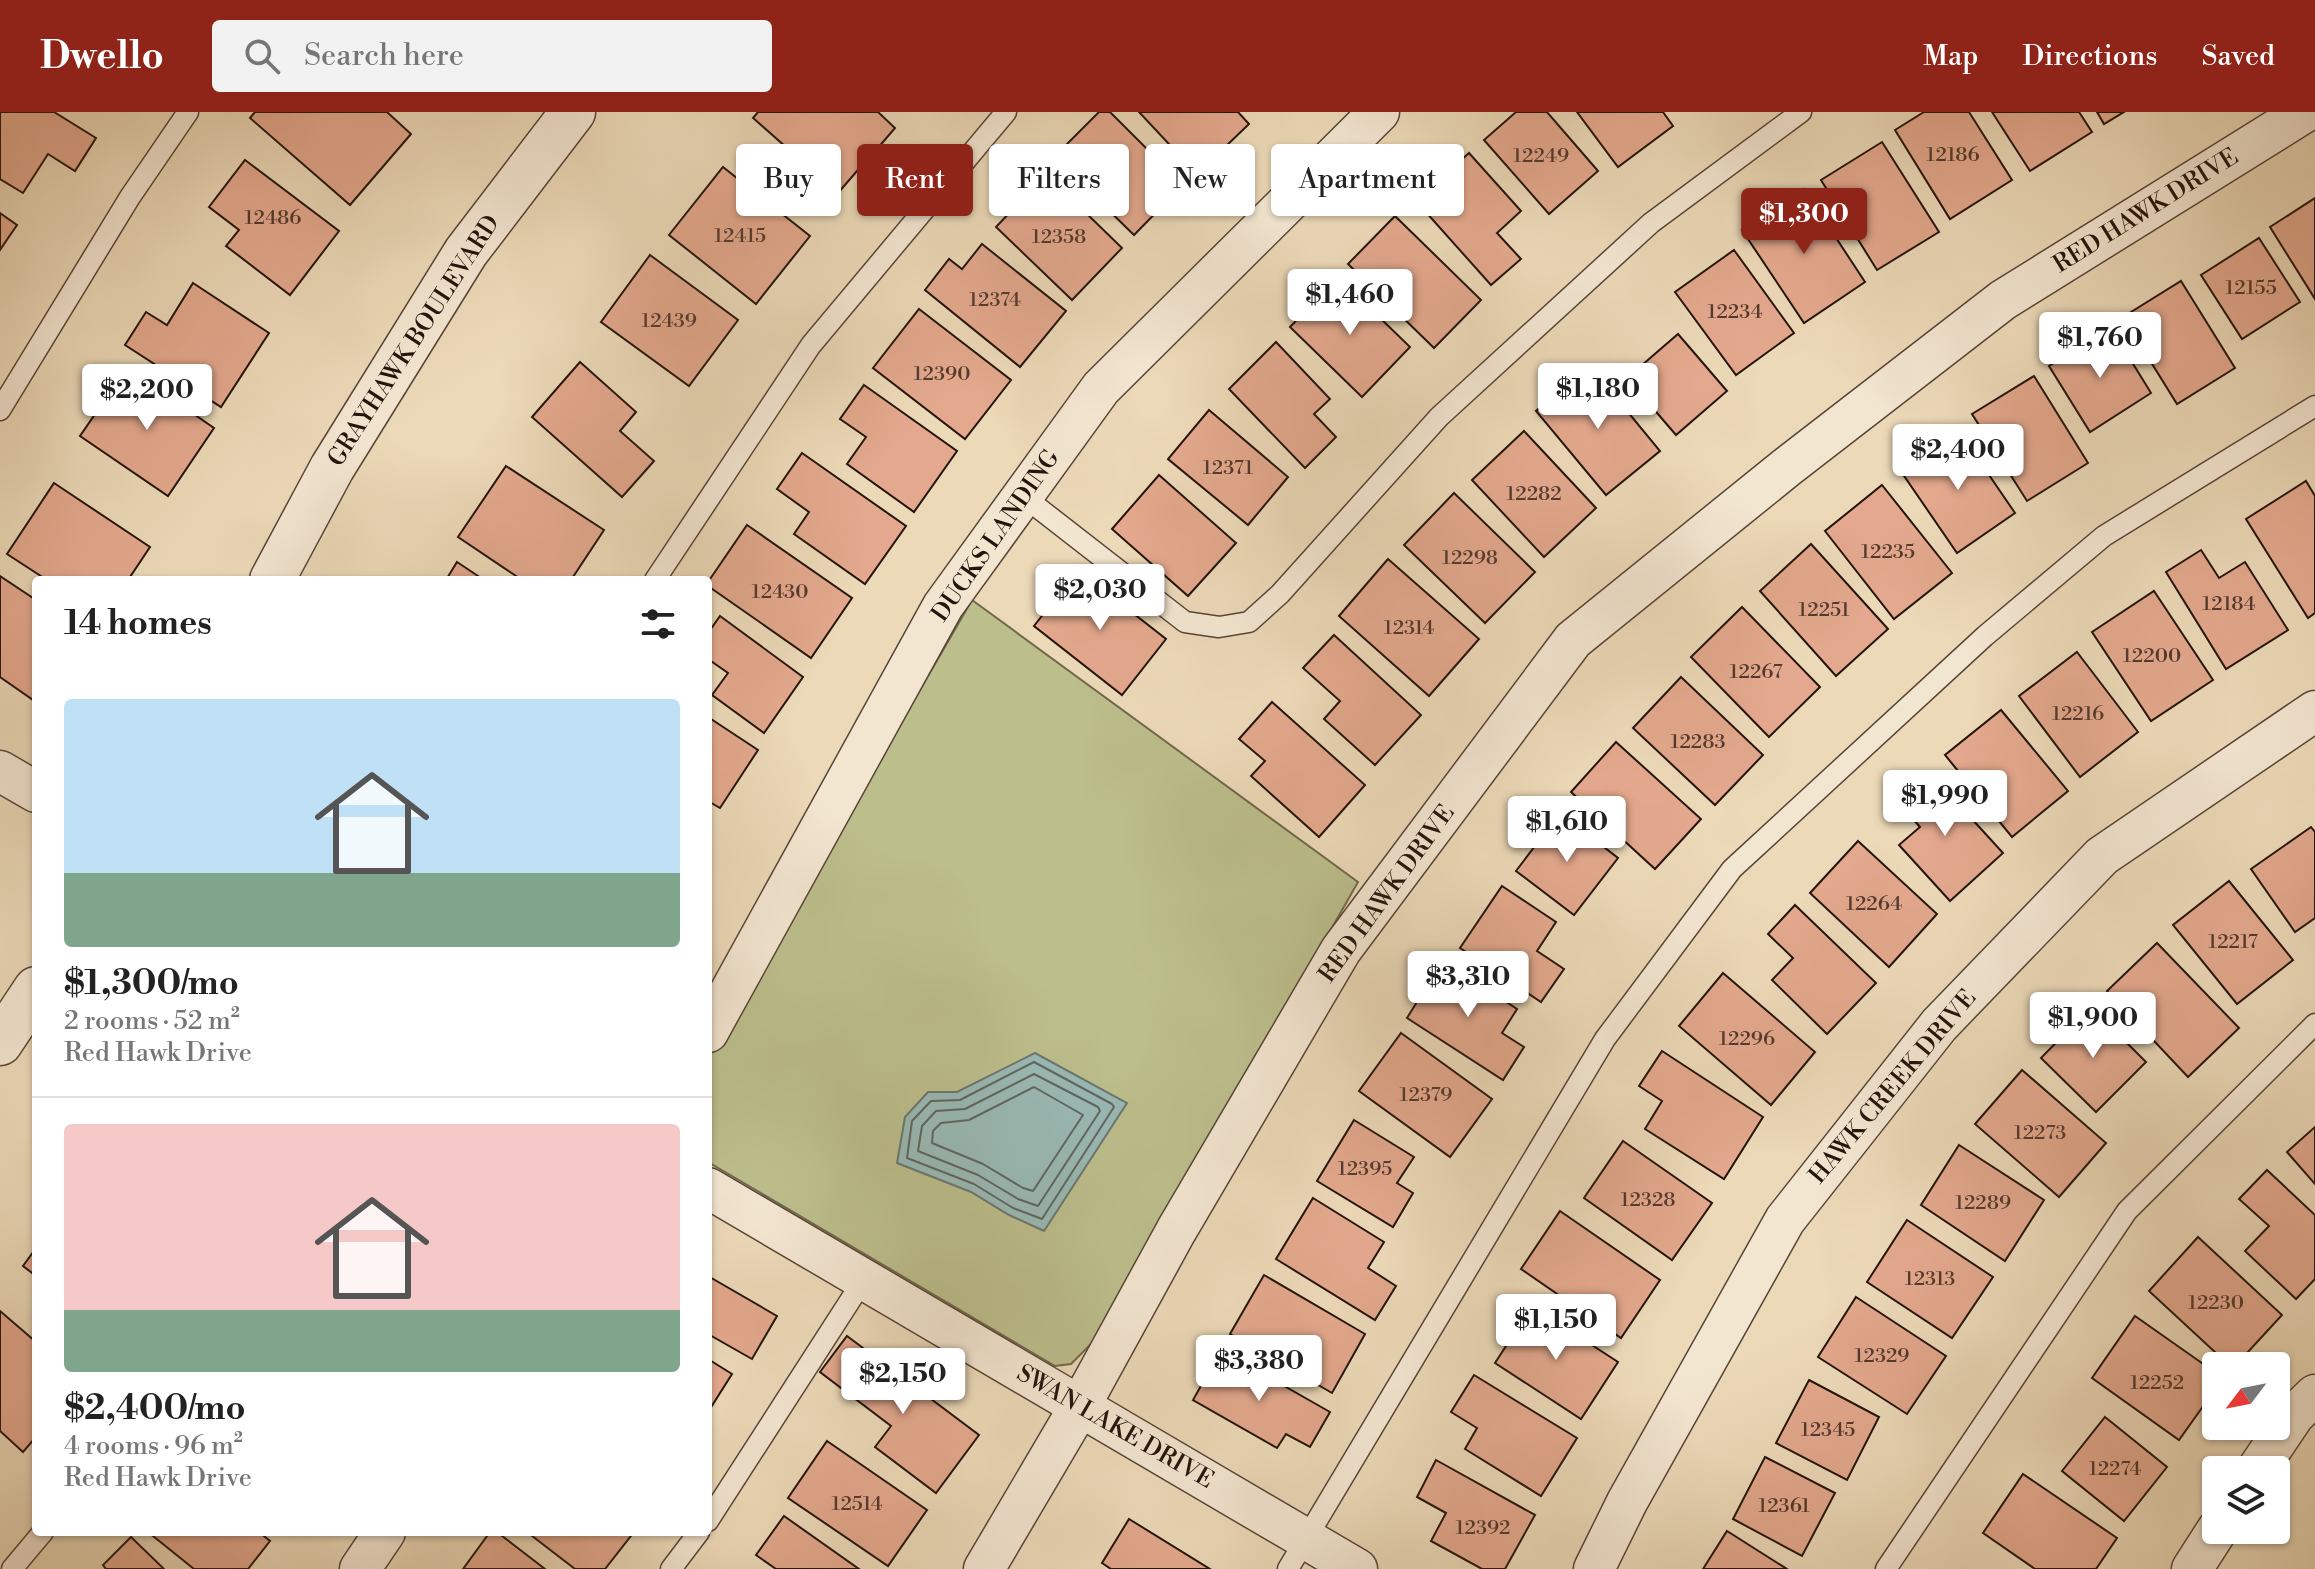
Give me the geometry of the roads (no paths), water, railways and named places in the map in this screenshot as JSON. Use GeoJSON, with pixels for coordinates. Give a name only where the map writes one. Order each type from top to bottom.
{"type":"FeatureCollection","features":[{"type":"Feature","properties":{"kind":"street","name":"GRAYHAWK BOULEVARD"},"geometry":{"type":"LineString","coordinates":[[274,576],[332,468],[466,252],[573,112]]}},
{"type":"Feature","properties":{"kind":"street","name":"DUCKS LANDING"},"geometry":{"type":"LineString","coordinates":[[712,1025],[943,606],[1101,388],[1379,112]]}},
{"type":"Feature","properties":{"kind":"street","name":"RED HAWK DRIVE"},"geometry":{"type":"LineString","coordinates":[[984,1569],[1080,1406],[1176,1231],[1341,950],[1573,640],[1787,467],[2003,300],[2305,112]]}},
{"type":"Feature","properties":{"kind":"street","name":"HAWK CREEK DRIVE"},"geometry":{"type":"LineString","coordinates":[[1594,1569],[1627,1502],[1785,1220],[1939,1025],[2102,856],[2315,711]]}},
{"type":"Feature","properties":{"kind":"street"},"geometry":{"type":"LineString","coordinates":[[0,771],[32,790]]}},
{"type":"Feature","properties":{"kind":"street"},"geometry":{"type":"LineString","coordinates":[[0,1043],[32,995]]}},
{"type":"Feature","properties":{"kind":"street","name":"SWAN LAKE DRIVE"},"geometry":{"type":"LineString","coordinates":[[712,1190],[1080,1406],[1298,1554],[1357,1569]]}},
{"type":"Feature","properties":{"kind":"street"},"geometry":{"type":"LineString","coordinates":[[2266,1456],[2294,1415],[2315,1395]]}},
{"type":"Feature","properties":{"kind":"street"},"geometry":{"type":"LineString","coordinates":[[360,1569],[382,1536]]}},
{"type":"Feature","properties":{"kind":"street"},"geometry":{"type":"LineString","coordinates":[[2192,1569],[2208,1544]]}},
{"type":"Feature","properties":{"kind":"lane"},"geometry":{"type":"LineString","coordinates":[[0,410],[130,197],[188,112]]}},
{"type":"Feature","properties":{"kind":"lane"},"geometry":{"type":"LineString","coordinates":[[658,576],[811,345],[1006,112]]}},
{"type":"Feature","properties":{"kind":"lane"},"geometry":{"type":"LineString","coordinates":[[1023,496],[1185,622],[1219,627],[1249,622],[1280,594],[1439,417],[1651,223],[1801,112]]}},
{"type":"Feature","properties":{"kind":"lane"},"geometry":{"type":"LineString","coordinates":[[1298,1554],[1605,1039],[1732,869],[1974,646],[2104,536],[2315,406]]}},
{"type":"Feature","properties":{"kind":"lane"},"geometry":{"type":"LineString","coordinates":[[1886,1569],[2127,1211],[2315,1024]]}},
{"type":"Feature","properties":{"kind":"lane"},"geometry":{"type":"LineString","coordinates":[[712,1515],[864,1279]]}},
{"type":"Feature","properties":{"kind":"lane"},"geometry":{"type":"LineString","coordinates":[[12,1569],[40,1536]]}},
{"type":"Feature","properties":{"kind":"lane"},"geometry":{"type":"LineString","coordinates":[[671,1569],[696,1536]]}},
{"type":"Feature","properties":{"kind":"water"},"geometry":{"type":"Polygon","coordinates":[[[1035,1053],[1127,1103],[1044,1231],[971,1192],[897,1163],[905,1117],[928,1092],[957,1092],[1035,1053]]]}}]}
